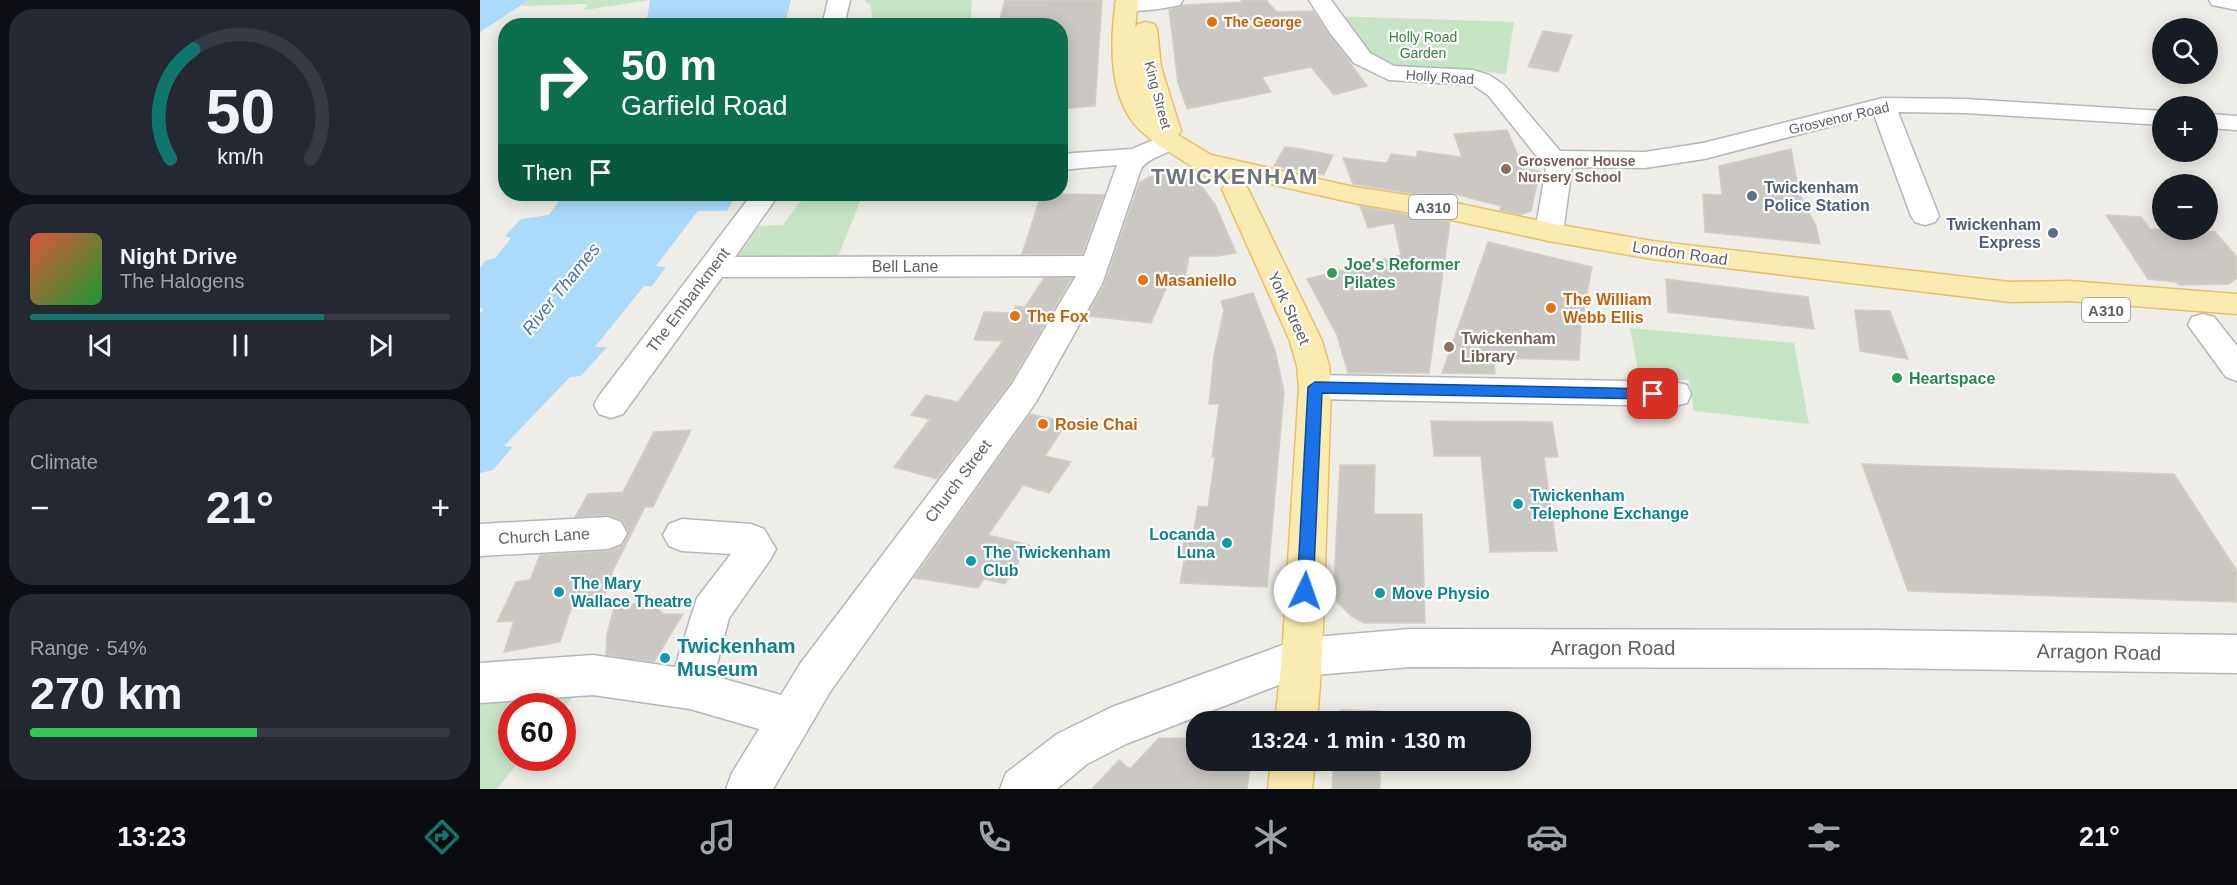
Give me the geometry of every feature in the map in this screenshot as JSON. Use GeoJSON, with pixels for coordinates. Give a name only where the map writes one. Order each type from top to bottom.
{"type":"FeatureCollection","features":[{"type":"Feature","properties":{"kind":"main road","name":"King Street"},"geometry":{"type":"LineString","coordinates":[[1137,1],[1146,36],[1149,67],[1170,141]]}},
{"type":"Feature","properties":{"kind":"main road","name":"London Road"},"geometry":{"type":"LineString","coordinates":[[1170,141],[1201,161],[1234,189],[1283,196],[1354,195]]}},
{"type":"Feature","properties":{"kind":"main road","name":"London Road"},"geometry":{"type":"LineString","coordinates":[[1201,161],[1354,195],[1448,210],[1549,232],[1688,255],[2010,292],[2105,310],[2194,313],[2237,304]]}},
{"type":"Feature","properties":{"kind":"main road","name":"York Street"},"geometry":{"type":"LineString","coordinates":[[1234,189],[1306,341],[1313,366],[1315,387],[1302,657],[1297,711]]}},
{"type":"Feature","properties":{"kind":"main road","name":"London Road"},"geometry":{"type":"LineString","coordinates":[[2194,313],[2237,326]]}},
{"type":"Feature","properties":{"kind":"main road"},"geometry":{"type":"LineString","coordinates":[[1290,789],[1292,771]]}},
{"type":"Feature","properties":{"kind":"street"},"geometry":{"type":"LineString","coordinates":[[1137,1],[1172,0]]}},
{"type":"Feature","properties":{"kind":"street","name":"Holly Road"},"geometry":{"type":"LineString","coordinates":[[1320,0],[1338,28],[1362,58],[1389,73],[1464,76],[1481,80],[1489,85],[1554,159]]}},
{"type":"Feature","properties":{"kind":"street"},"geometry":{"type":"LineString","coordinates":[[2220,0],[2237,4]]}},
{"type":"Feature","properties":{"kind":"street"},"geometry":{"type":"LineString","coordinates":[[1883,105],[1925,216]]}},
{"type":"Feature","properties":{"kind":"street","name":"Grosvenor Road"},"geometry":{"type":"LineString","coordinates":[[1554,159],[1645,160],[1704,151],[1883,105],[1965,106],[2152,117]]}},
{"type":"Feature","properties":{"kind":"street"},"geometry":{"type":"LineString","coordinates":[[2218,122],[2237,123]]}},
{"type":"Feature","properties":{"kind":"street"},"geometry":{"type":"LineString","coordinates":[[1068,161],[1137,156],[1170,141]]}},
{"type":"Feature","properties":{"kind":"street","name":"Church Street"},"geometry":{"type":"LineString","coordinates":[[748,789],[815,678],[1024,393],[1061,332],[1095,266],[1128,168],[1137,156]]}},
{"type":"Feature","properties":{"kind":"street"},"geometry":{"type":"LineString","coordinates":[[1549,232],[1559,167],[1554,159]]}},
{"type":"Feature","properties":{"kind":"street","name":"The Embankment"},"geometry":{"type":"LineString","coordinates":[[610,405],[673,319],[715,267],[760,201]]}},
{"type":"Feature","properties":{"kind":"street","name":"Bell Lane"},"geometry":{"type":"LineString","coordinates":[[715,267],[1095,266]]}},
{"type":"Feature","properties":{"kind":"street"},"geometry":{"type":"LineString","coordinates":[[2194,313],[2237,369]]}},
{"type":"Feature","properties":{"kind":"street"},"geometry":{"type":"LineString","coordinates":[[1315,387],[1676,394]]}},
{"type":"Feature","properties":{"kind":"street","name":"Church Lane"},"geometry":{"type":"LineString","coordinates":[[480,540],[608,533]]}},
{"type":"Feature","properties":{"kind":"street"},"geometry":{"type":"LineString","coordinates":[[682,535],[751,540],[757,549],[711,611],[690,689]]}},
{"type":"Feature","properties":{"kind":"street","name":"Arragon Road"},"geometry":{"type":"LineString","coordinates":[[1022,789],[1072,749],[1112,729],[1302,657],[1410,648],[1876,649],[2237,654]]}},
{"type":"Feature","properties":{"kind":"street"},"geometry":{"type":"LineString","coordinates":[[480,682],[594,675],[690,689],[791,718]]}},
{"type":"Feature","properties":{"kind":"green space"},"geometry":{"type":"Polygon","coordinates":[[[529,0],[650,0],[584,10],[587,4],[521,6],[529,0]]]}},
{"type":"Feature","properties":{"kind":"green space"},"geometry":{"type":"Polygon","coordinates":[[[864,0],[972,0],[971,18],[872,18],[871,6],[864,0]]]}},
{"type":"Feature","properties":{"kind":"green space","name":"Holly Road Garden"},"geometry":{"type":"Polygon","coordinates":[[[1332,16],[1514,22],[1506,74],[1461,69],[1407,72],[1381,65],[1332,16]]]}},
{"type":"Feature","properties":{"kind":"green space"},"geometry":{"type":"Polygon","coordinates":[[[801,201],[860,201],[836,262],[732,260],[756,226],[783,225],[801,201]]]}},
{"type":"Feature","properties":{"kind":"green space"},"geometry":{"type":"Polygon","coordinates":[[[1630,328],[1794,343],[1809,424],[1694,411],[1689,380],[1648,379],[1639,375],[1630,328]]]}},
{"type":"Feature","properties":{"kind":"green space"},"geometry":{"type":"Polygon","coordinates":[[[480,696],[498,696],[498,771],[512,771],[497,789],[480,789],[480,696]]]}},
{"type":"Feature","properties":{"kind":"water"},"geometry":{"type":"Polygon","coordinates":[[[480,0],[529,0],[498,18],[480,32],[480,0]]]}},
{"type":"Feature","properties":{"kind":"water"},"geometry":{"type":"Polygon","coordinates":[[[650,0],[791,0],[787,18],[647,18],[650,0]]]}},
{"type":"Feature","properties":{"kind":"water","name":"River Thames"},"geometry":{"type":"Polygon","coordinates":[[[559,201],[732,201],[727,211],[698,211],[656,266],[666,267],[652,286],[644,286],[595,347],[607,347],[581,376],[570,377],[504,446],[513,447],[493,470],[480,473],[480,313],[484,309],[480,308],[480,268],[485,261],[495,258],[511,238],[505,236],[521,219],[549,215],[559,201]]]}},
{"type":"Feature","properties":{"kind":"building"},"geometry":{"type":"Polygon","coordinates":[[[1005,0],[1102,0],[1095,106],[1068,108],[1068,18],[1000,18],[1005,0]]]}},
{"type":"Feature","properties":{"kind":"building"},"geometry":{"type":"Polygon","coordinates":[[[1241,0],[1266,0],[1277,12],[1313,11],[1367,86],[1334,95],[1311,67],[1262,77],[1271,92],[1187,109],[1178,83],[1169,10],[1183,5],[1242,2],[1241,0]]]}},
{"type":"Feature","properties":{"kind":"building"},"geometry":{"type":"Polygon","coordinates":[[[1543,31],[1572,35],[1558,72],[1528,67],[1543,31]]]}},
{"type":"Feature","properties":{"kind":"building"},"geometry":{"type":"Polygon","coordinates":[[[1507,130],[1524,169],[1540,171],[1531,211],[1520,215],[1500,210],[1501,206],[1454,194],[1453,200],[1353,184],[1343,158],[1387,163],[1391,154],[1416,157],[1418,151],[1462,157],[1454,134],[1507,130]]]}},
{"type":"Feature","properties":{"kind":"building"},"geometry":{"type":"Polygon","coordinates":[[[1285,147],[1333,155],[1324,175],[1274,166],[1285,147]]]}},
{"type":"Feature","properties":{"kind":"building","name":"Twickenham Police Station"},"geometry":{"type":"Polygon","coordinates":[[[1791,149],[1799,193],[1816,226],[1820,244],[1705,232],[1703,194],[1722,195],[1719,166],[1791,149]]]}},
{"type":"Feature","properties":{"kind":"building"},"geometry":{"type":"Polygon","coordinates":[[[1176,173],[1198,181],[1216,206],[1236,253],[1218,256],[1189,256],[1184,285],[1167,286],[1151,323],[1087,316],[1104,285],[1139,183],[1149,177],[1176,173]]]}},
{"type":"Feature","properties":{"kind":"building"},"geometry":{"type":"Polygon","coordinates":[[[1068,194],[1104,195],[1082,254],[1022,254],[1039,201],[1068,201],[1068,194]]]}},
{"type":"Feature","properties":{"kind":"building"},"geometry":{"type":"Polygon","coordinates":[[[1360,206],[1450,222],[1429,373],[1348,373],[1337,335],[1307,279],[1401,255],[1394,223],[1368,228],[1360,206]]]}},
{"type":"Feature","properties":{"kind":"building"},"geometry":{"type":"Polygon","coordinates":[[[2106,215],[2141,217],[2152,229],[2152,240],[2218,240],[2218,235],[2237,257],[2237,278],[2229,284],[2179,285],[2176,282],[2148,279],[2106,215]]]}},
{"type":"Feature","properties":{"kind":"building"},"geometry":{"type":"Polygon","coordinates":[[[1488,242],[1592,267],[1581,325],[1579,360],[1494,358],[1495,374],[1442,373],[1488,242]]]}},
{"type":"Feature","properties":{"kind":"building"},"geometry":{"type":"Polygon","coordinates":[[[1044,278],[1072,278],[1010,383],[937,479],[894,467],[930,419],[911,415],[926,395],[958,402],[1003,341],[974,340],[984,312],[1012,313],[1016,306],[1025,307],[1044,278]]]}},
{"type":"Feature","properties":{"kind":"building"},"geometry":{"type":"Polygon","coordinates":[[[1666,279],[1808,297],[1814,329],[1668,312],[1666,279]]]}},
{"type":"Feature","properties":{"kind":"building"},"geometry":{"type":"Polygon","coordinates":[[[1253,293],[1275,350],[1284,392],[1267,587],[1180,583],[1185,556],[1181,556],[1186,530],[1194,529],[1198,506],[1208,507],[1219,404],[1209,404],[1214,355],[1224,310],[1221,301],[1253,293]]]}},
{"type":"Feature","properties":{"kind":"building"},"geometry":{"type":"Polygon","coordinates":[[[1855,310],[1890,311],[1908,359],[1860,351],[1855,310]]]}},
{"type":"Feature","properties":{"kind":"building"},"geometry":{"type":"Polygon","coordinates":[[[1030,414],[1067,422],[1045,456],[1071,462],[1049,493],[1023,485],[988,535],[1029,545],[1005,584],[984,579],[978,588],[914,578],[1030,414]]]}},
{"type":"Feature","properties":{"kind":"building","name":"Twickenham Telephone Exchange"},"geometry":{"type":"Polygon","coordinates":[[[1431,421],[1552,422],[1558,457],[1544,457],[1557,551],[1490,552],[1481,456],[1434,456],[1431,421]]]}},
{"type":"Feature","properties":{"kind":"building","name":"The Mary Wallace Theatre"},"geometry":{"type":"Polygon","coordinates":[[[691,430],[653,507],[645,507],[614,568],[602,602],[571,609],[560,642],[504,652],[514,621],[497,622],[516,582],[530,580],[540,555],[609,551],[622,546],[629,534],[623,521],[609,515],[575,517],[588,494],[623,492],[654,432],[691,430]]]}},
{"type":"Feature","properties":{"kind":"building"},"geometry":{"type":"Polygon","coordinates":[[[1862,464],[2174,474],[2237,571],[2237,602],[1908,591],[1862,464]]]}},
{"type":"Feature","properties":{"kind":"building"},"geometry":{"type":"Polygon","coordinates":[[[1340,465],[1375,465],[1374,514],[1422,514],[1425,623],[1364,623],[1351,616],[1337,602],[1334,584],[1340,465]]]}},
{"type":"Feature","properties":{"kind":"building","name":"Twickenham Museum"},"geometry":{"type":"Polygon","coordinates":[[[645,603],[656,606],[663,614],[683,614],[654,662],[606,655],[607,634],[615,605],[645,603]]]}},
{"type":"Feature","properties":{"kind":"building"},"geometry":{"type":"Polygon","coordinates":[[[1159,738],[1186,738],[1186,771],[1249,771],[1247,789],[1092,789],[1119,760],[1130,769],[1159,738]]]}},
{"type":"Feature","properties":{"kind":"building"},"geometry":{"type":"Polygon","coordinates":[[[1333,771],[1380,771],[1380,789],[1332,789],[1333,771]]]}},
{"type":"Feature","properties":{"kind":"place","name":"The George"},"geometry":{"type":"Point","coordinates":[1212,22]}},
{"type":"Feature","properties":{"kind":"place","name":"Grosvenor House Nursery School"},"geometry":{"type":"Point","coordinates":[1506,169]}},
{"type":"Feature","properties":{"kind":"place","name":"Twickenham Police Station"},"geometry":{"type":"Point","coordinates":[1752,196]}},
{"type":"Feature","properties":{"kind":"place","name":"Twickenham Express"},"geometry":{"type":"Point","coordinates":[2053,233]}},
{"type":"Feature","properties":{"kind":"place","name":"Joe's Reformer Pilates"},"geometry":{"type":"Point","coordinates":[1332,273]}},
{"type":"Feature","properties":{"kind":"place","name":"Masaniello"},"geometry":{"type":"Point","coordinates":[1143,280]}},
{"type":"Feature","properties":{"kind":"place","name":"The William Webb Ellis"},"geometry":{"type":"Point","coordinates":[1551,308]}},
{"type":"Feature","properties":{"kind":"place","name":"The Fox"},"geometry":{"type":"Point","coordinates":[1015,316]}},
{"type":"Feature","properties":{"kind":"place","name":"Twickenham Library"},"geometry":{"type":"Point","coordinates":[1449,347]}},
{"type":"Feature","properties":{"kind":"place","name":"Heartspace"},"geometry":{"type":"Point","coordinates":[1897,378]}},
{"type":"Feature","properties":{"kind":"place","name":"Rosie Chai"},"geometry":{"type":"Point","coordinates":[1043,424]}},
{"type":"Feature","properties":{"kind":"place","name":"Twickenham Telephone Exchange"},"geometry":{"type":"Point","coordinates":[1518,504]}},
{"type":"Feature","properties":{"kind":"place","name":"Locanda Luna"},"geometry":{"type":"Point","coordinates":[1227,543]}},
{"type":"Feature","properties":{"kind":"place","name":"The Twickenham Club"},"geometry":{"type":"Point","coordinates":[971,561]}},
{"type":"Feature","properties":{"kind":"place","name":"The Mary Wallace Theatre"},"geometry":{"type":"Point","coordinates":[559,592]}},
{"type":"Feature","properties":{"kind":"place","name":"Move Physio"},"geometry":{"type":"Point","coordinates":[1380,593]}},
{"type":"Feature","properties":{"kind":"place","name":"Twickenham Museum"},"geometry":{"type":"Point","coordinates":[665,658]}},
{"type":"Feature","properties":{"kind":"district","name":"TWICKENHAM"},"geometry":{"type":"Point","coordinates":[1235,176]}},
{"type":"Feature","properties":{"kind":"route"},"geometry":{"type":"LineString","coordinates":[[1305,591],[1315,387],[1653,394]]}}]}
